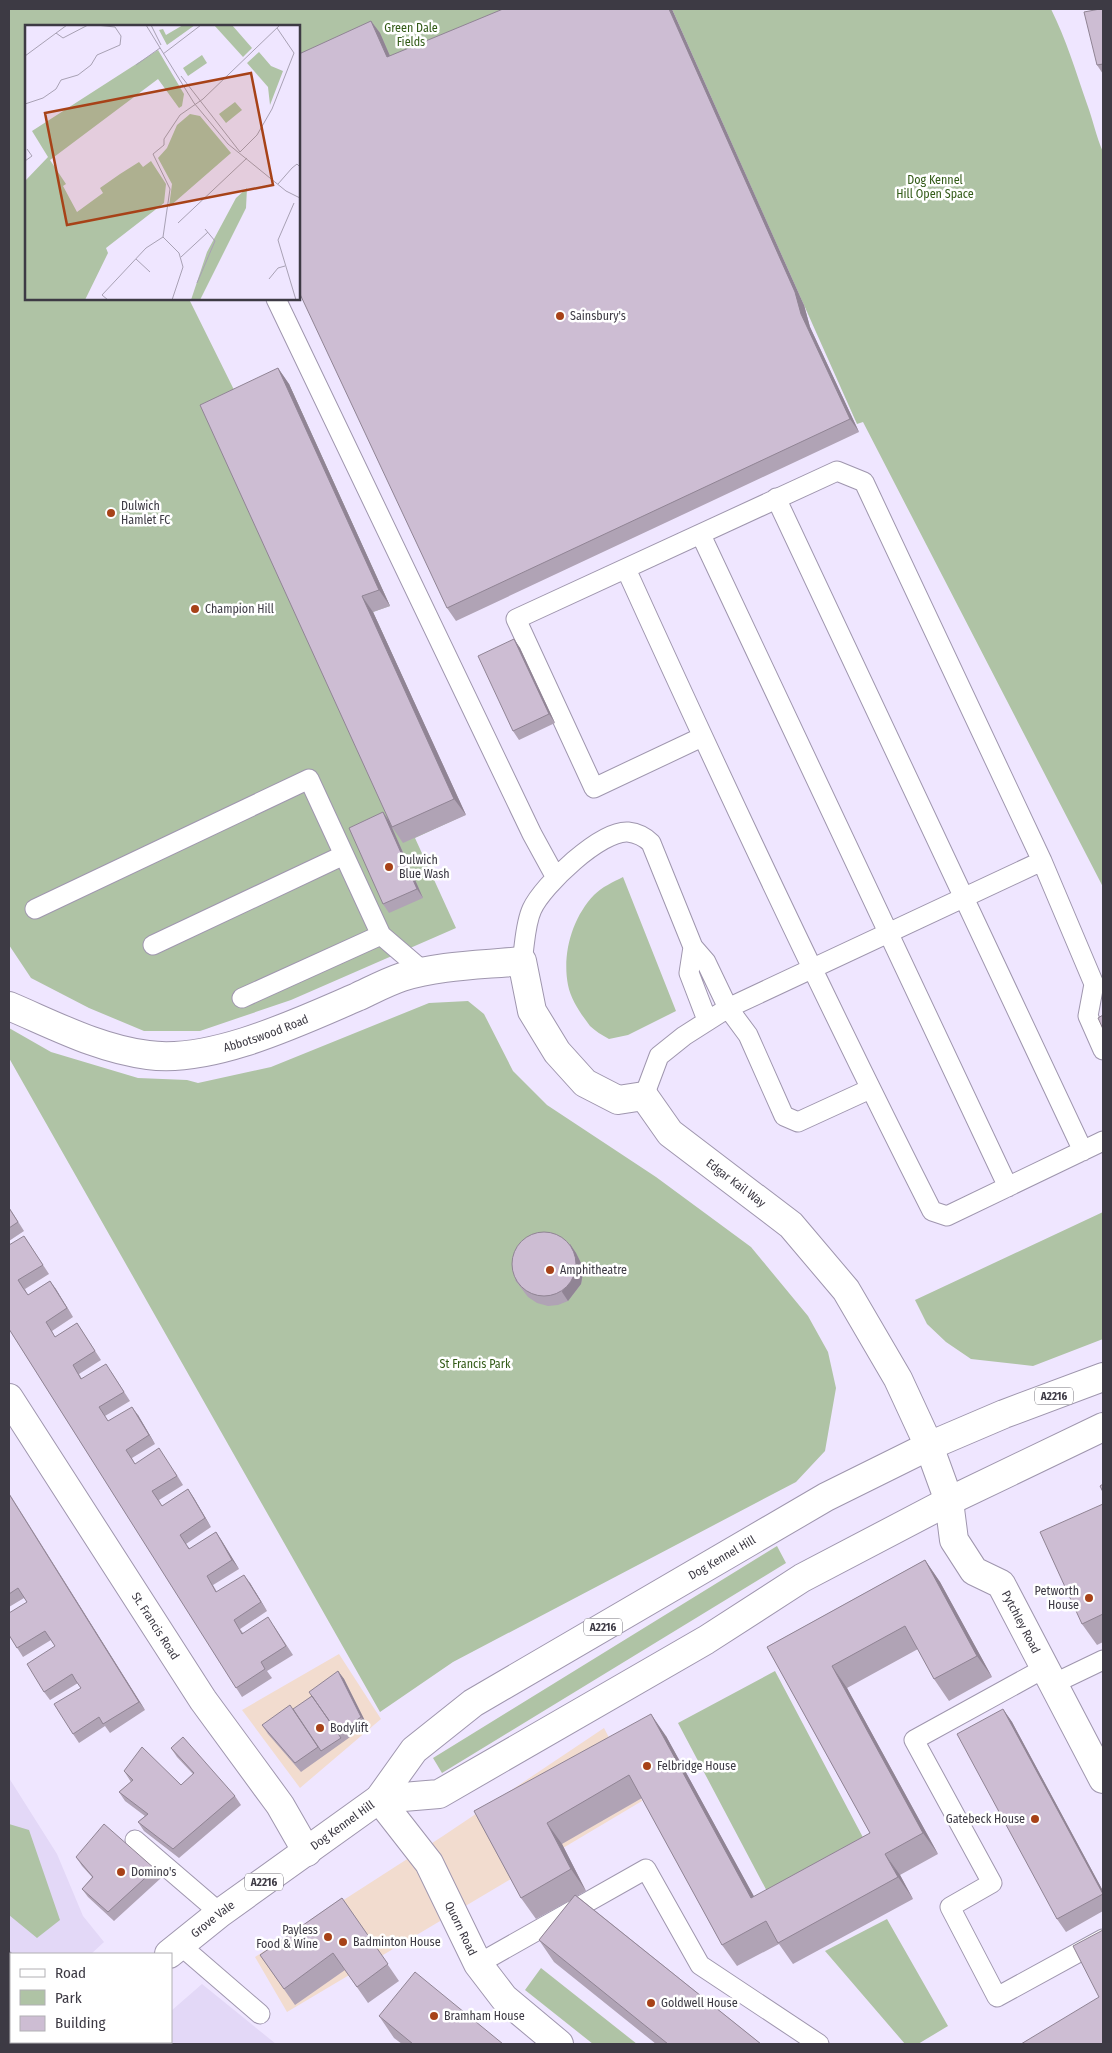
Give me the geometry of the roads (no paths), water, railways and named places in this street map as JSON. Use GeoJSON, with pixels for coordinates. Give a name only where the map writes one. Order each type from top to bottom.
{"type":"FeatureCollection","features":[{"type":"Feature","properties":{"kind":"street","name":"Abbotswood Road"},"geometry":{"type":"LineString","coordinates":[[9,1006],[105,1046],[149,1056],[187,1055],[212,1052],[301,1022],[402,977],[423,972],[522,961]]}},
{"type":"Feature","properties":{"kind":"street"},"geometry":{"type":"LineString","coordinates":[[522,961],[532,1011],[563,1058],[585,1083],[618,1100],[644,1096]]}},
{"type":"Feature","properties":{"kind":"street","name":"Edgar Kail Way"},"geometry":{"type":"LineString","coordinates":[[644,1096],[670,1133],[791,1225],[846,1290],[898,1379],[930,1446]]}},
{"type":"Feature","properties":{"kind":"street","name":"Dog Kennel Hill"},"geometry":{"type":"LineString","coordinates":[[307,1852],[379,1799],[414,1750],[473,1703],[826,1497],[930,1446],[1004,1414],[1103,1377]]}},
{"type":"Feature","properties":{"kind":"street","name":"St. Francis Road"},"geometry":{"type":"LineString","coordinates":[[9,1398],[203,1700],[280,1805],[307,1852]]}},
{"type":"Feature","properties":{"kind":"street","name":"Dog Kennel Hill"},"geometry":{"type":"LineString","coordinates":[[379,1799],[439,1794],[706,1640],[802,1578],[949,1502],[1103,1427]]}},
{"type":"Feature","properties":{"kind":"street","name":"Pytchley Road"},"geometry":{"type":"LineString","coordinates":[[930,1446],[949,1502],[954,1540],[974,1571],[1001,1584],[1103,1779]]}},
{"type":"Feature","properties":{"kind":"street","name":"Quorn Road"},"geometry":{"type":"LineString","coordinates":[[379,1799],[429,1863],[478,1964],[504,1998],[559,2044]]}},
{"type":"Feature","properties":{"kind":"street","name":"Grove Vale"},"geometry":{"type":"LineString","coordinates":[[174,1950],[220,1913],[307,1852]]}},
{"type":"Feature","properties":{"kind":"lane"},"geometry":{"type":"LineString","coordinates":[[276,300],[532,834],[556,876]]}},
{"type":"Feature","properties":{"kind":"lane"},"geometry":{"type":"LineString","coordinates":[[706,745],[594,788],[516,619],[837,471],[864,482],[1051,881],[1094,984],[1088,1016],[1103,1050]]}},
{"type":"Feature","properties":{"kind":"lane"},"geometry":{"type":"LineString","coordinates":[[776,498],[1083,1151]]}},
{"type":"Feature","properties":{"kind":"lane"},"geometry":{"type":"LineString","coordinates":[[701,535],[1008,1187]]}},
{"type":"Feature","properties":{"kind":"lane"},"geometry":{"type":"LineString","coordinates":[[626,569],[811,968],[932,1211],[947,1216],[1103,1141]]}},
{"type":"Feature","properties":{"kind":"lane"},"geometry":{"type":"LineString","coordinates":[[35,909],[309,779],[381,935],[423,972]]}},
{"type":"Feature","properties":{"kind":"lane"},"geometry":{"type":"LineString","coordinates":[[522,961],[531,911],[539,896],[556,876],[604,838],[628,832],[645,838],[652,843],[693,948],[706,962],[728,1008],[748,1035],[784,1116],[798,1122],[870,1089]]}},
{"type":"Feature","properties":{"kind":"lane"},"geometry":{"type":"LineString","coordinates":[[152,945],[344,855]]}},
{"type":"Feature","properties":{"kind":"lane"},"geometry":{"type":"LineString","coordinates":[[644,1096],[659,1056],[707,1020],[811,968],[889,934],[1042,862]]}},
{"type":"Feature","properties":{"kind":"lane"},"geometry":{"type":"LineString","coordinates":[[242,998],[381,935]]}},
{"type":"Feature","properties":{"kind":"lane"},"geometry":{"type":"LineString","coordinates":[[693,948],[688,973],[707,1020]]}},
{"type":"Feature","properties":{"kind":"lane"},"geometry":{"type":"LineString","coordinates":[[1103,1660],[1049,1676],[914,1740],[992,1883],[950,1907],[997,1997],[1103,1939]]}},
{"type":"Feature","properties":{"kind":"lane"},"geometry":{"type":"LineString","coordinates":[[135,1840],[220,1913]]}},
{"type":"Feature","properties":{"kind":"lane"},"geometry":{"type":"LineString","coordinates":[[478,1964],[646,1869],[700,1965],[819,2044]]}},
{"type":"Feature","properties":{"kind":"lane"},"geometry":{"type":"LineString","coordinates":[[174,1950],[260,2014]]}},
{"type":"Feature","properties":{"kind":"place","name":"Sainsbury's"},"geometry":{"type":"Point","coordinates":[560,316]}},
{"type":"Feature","properties":{"kind":"place","name":"Dulwich Hamlet FC"},"geometry":{"type":"Point","coordinates":[111,513]}},
{"type":"Feature","properties":{"kind":"place","name":"Champion Hill"},"geometry":{"type":"Point","coordinates":[195,609]}},
{"type":"Feature","properties":{"kind":"place","name":"Dulwich Blue Wash"},"geometry":{"type":"Point","coordinates":[389,867]}},
{"type":"Feature","properties":{"kind":"place","name":"Amphitheatre"},"geometry":{"type":"Point","coordinates":[550,1270]}},
{"type":"Feature","properties":{"kind":"place","name":"Petworth House"},"geometry":{"type":"Point","coordinates":[1089,1598]}},
{"type":"Feature","properties":{"kind":"place","name":"Bodylift"},"geometry":{"type":"Point","coordinates":[320,1728]}},
{"type":"Feature","properties":{"kind":"place","name":"Felbridge House"},"geometry":{"type":"Point","coordinates":[647,1766]}},
{"type":"Feature","properties":{"kind":"place","name":"Gatebeck House"},"geometry":{"type":"Point","coordinates":[1035,1819]}},
{"type":"Feature","properties":{"kind":"place","name":"Domino's"},"geometry":{"type":"Point","coordinates":[121,1872]}},
{"type":"Feature","properties":{"kind":"place","name":"Payless Food & Wine"},"geometry":{"type":"Point","coordinates":[328,1937]}},
{"type":"Feature","properties":{"kind":"place","name":"Badminton House"},"geometry":{"type":"Point","coordinates":[343,1942]}},
{"type":"Feature","properties":{"kind":"place","name":"Goldwell House"},"geometry":{"type":"Point","coordinates":[651,2003]}},
{"type":"Feature","properties":{"kind":"place","name":"Bramham House"},"geometry":{"type":"Point","coordinates":[434,2016]}},
{"type":"Feature","properties":{"kind":"park label","name":"Green Dale Fields"},"geometry":{"type":"Point","coordinates":[411,35]}},
{"type":"Feature","properties":{"kind":"park label","name":"Dog Kennel Hill Open Space"},"geometry":{"type":"Point","coordinates":[935,187]}},
{"type":"Feature","properties":{"kind":"park label","name":"St Francis Park"},"geometry":{"type":"Point","coordinates":[475,1364]}}]}
